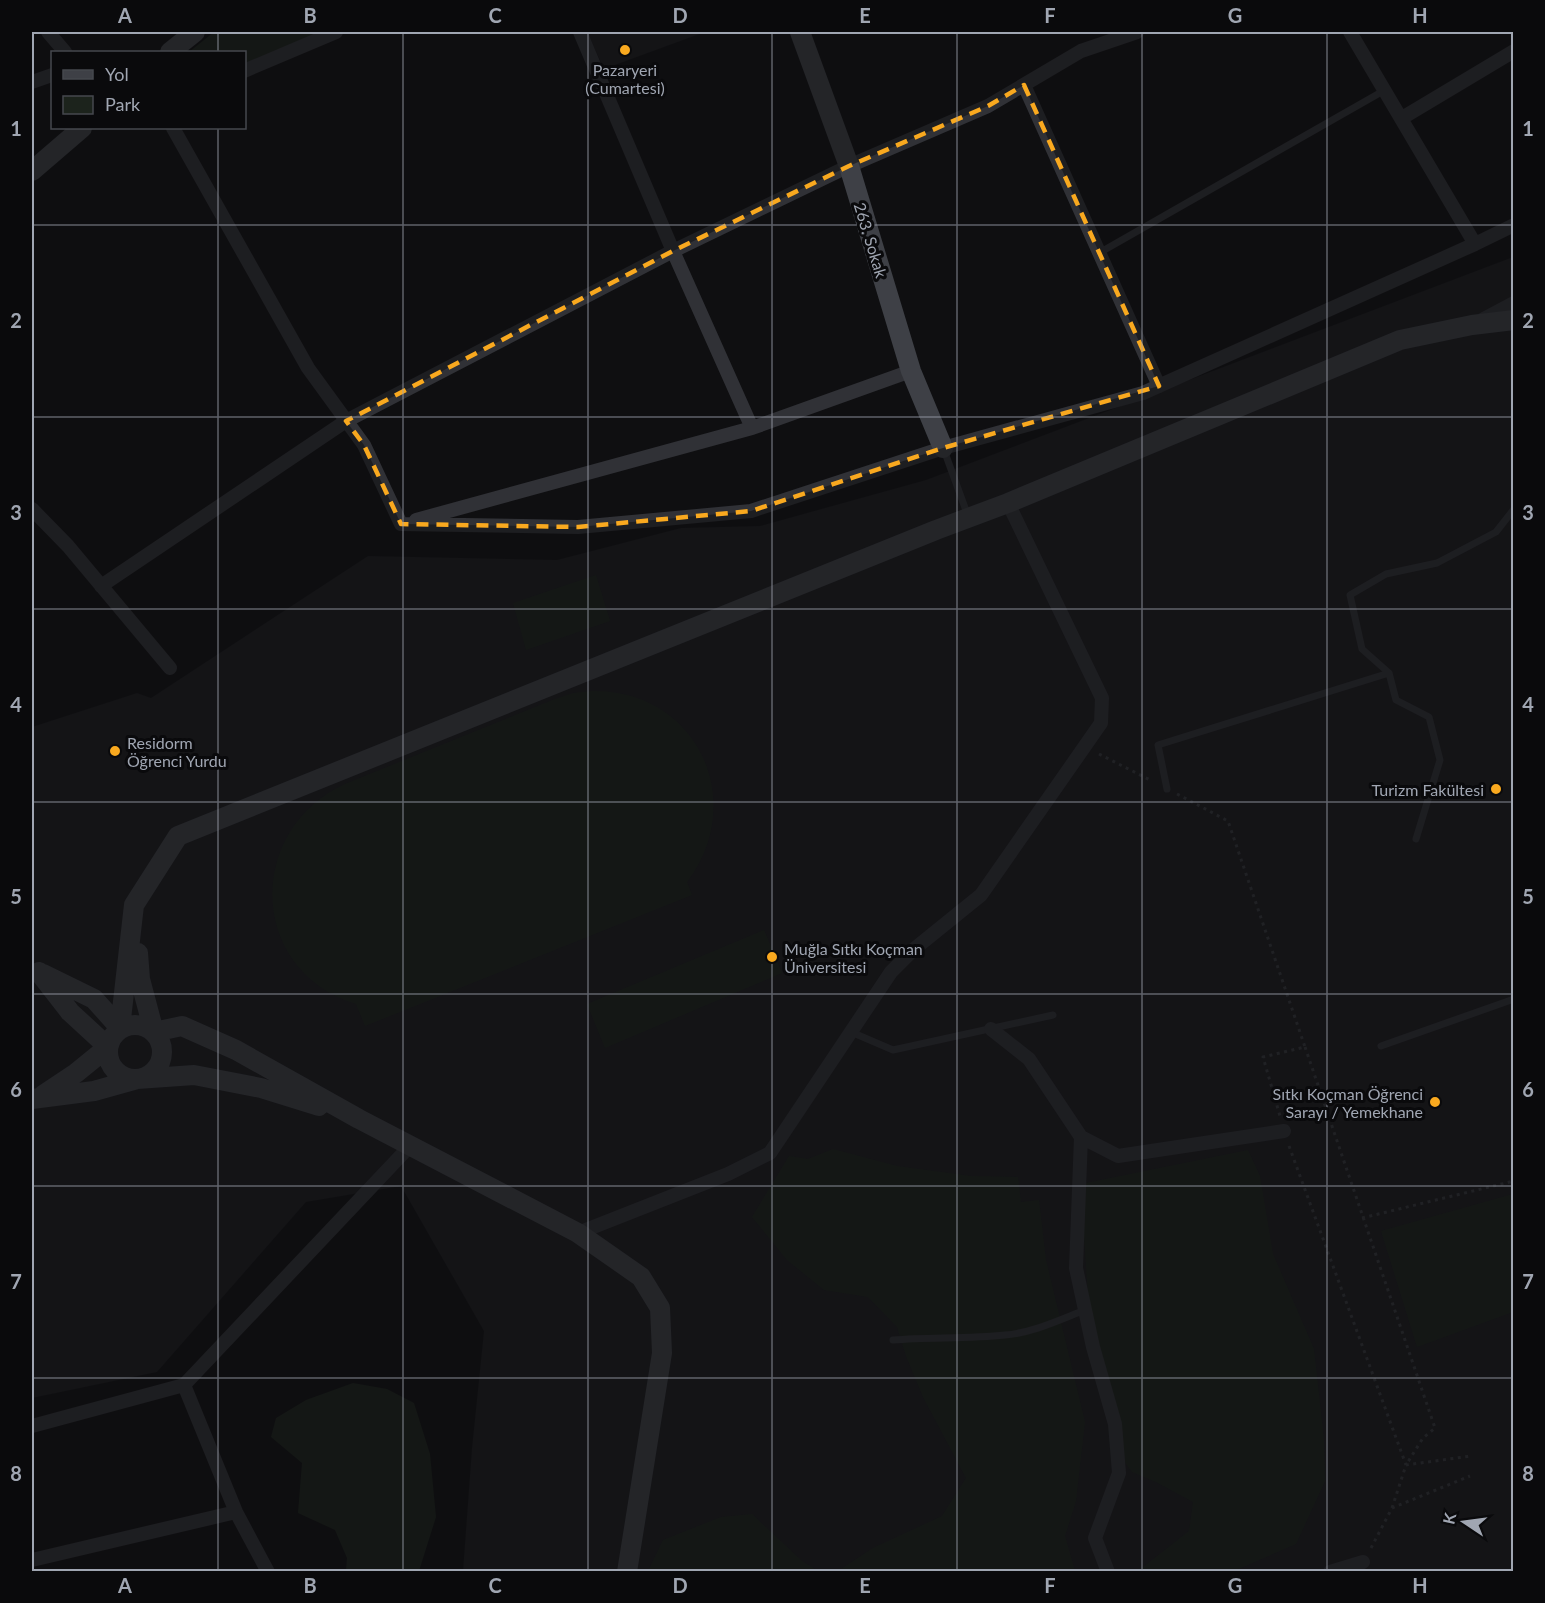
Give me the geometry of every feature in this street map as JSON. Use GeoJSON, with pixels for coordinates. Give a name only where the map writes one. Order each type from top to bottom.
{"type":"FeatureCollection","features":[{"type":"Feature","properties":{"kind":"street"},"geometry":{"type":"LineString","coordinates":[[48,32],[64,51]]}},
{"type":"Feature","properties":{"kind":"street"},"geometry":{"type":"LineString","coordinates":[[171,51],[195,32]]}},
{"type":"Feature","properties":{"kind":"street"},"geometry":{"type":"LineString","coordinates":[[246,70],[336,32]]}},
{"type":"Feature","properties":{"kind":"street"},"geometry":{"type":"LineString","coordinates":[[580,32],[673,251],[752,428]]}},
{"type":"Feature","properties":{"kind":"street","name":"263. Sokak"},"geometry":{"type":"LineString","coordinates":[[800,32],[849,166],[911,371],[943,448]]}},
{"type":"Feature","properties":{"kind":"street"},"geometry":{"type":"LineString","coordinates":[[101,586],[346,421],[673,251],[849,166],[988,106],[1081,51],[1116,35],[1137,32]]}},
{"type":"Feature","properties":{"kind":"street"},"geometry":{"type":"LineString","coordinates":[[1350,32],[1475,244]]}},
{"type":"Feature","properties":{"kind":"street"},"geometry":{"type":"LineString","coordinates":[[1402,117],[1514,51]]}},
{"type":"Feature","properties":{"kind":"street"},"geometry":{"type":"LineString","coordinates":[[32,82],[51,75]]}},
{"type":"Feature","properties":{"kind":"street"},"geometry":{"type":"LineString","coordinates":[[1023,85],[1159,386]]}},
{"type":"Feature","properties":{"kind":"street"},"geometry":{"type":"LineString","coordinates":[[32,171],[81,129]]}},
{"type":"Feature","properties":{"kind":"street"},"geometry":{"type":"LineString","coordinates":[[174,129],[308,368],[364,445],[401,524]]}},
{"type":"Feature","properties":{"kind":"street"},"geometry":{"type":"LineString","coordinates":[[401,524],[578,527],[751,511],[943,448],[1143,393],[1514,225]]}},
{"type":"Feature","properties":{"kind":"street"},"geometry":{"type":"LineString","coordinates":[[1472,325],[1514,303]]}},
{"type":"Feature","properties":{"kind":"street"},"geometry":{"type":"LineString","coordinates":[[120,1028],[134,905],[178,836],[1008,503],[1400,340],[1472,325],[1514,320]]}},
{"type":"Feature","properties":{"kind":"street"},"geometry":{"type":"LineString","coordinates":[[401,524],[752,428],[911,371]]}},
{"type":"Feature","properties":{"kind":"street"},"geometry":{"type":"LineString","coordinates":[[578,1233],[728,1174],[770,1153],[891,972],[913,950],[981,895],[1101,723],[1102,698],[1008,503]]}},
{"type":"Feature","properties":{"kind":"street"},"geometry":{"type":"LineString","coordinates":[[32,509],[68,546],[170,668]]}},
{"type":"Feature","properties":{"kind":"street"},"geometry":{"type":"LineString","coordinates":[[36,1098],[94,1091],[137,1079],[153,1072],[162,1057],[159,1039],[154,1032],[140,980],[134,905]]}},
{"type":"Feature","properties":{"kind":"street"},"geometry":{"type":"LineString","coordinates":[[35,969],[94,999],[120,1028]]}},
{"type":"Feature","properties":{"kind":"street"},"geometry":{"type":"LineString","coordinates":[[35,969],[70,1012],[108,1047],[109,1061],[119,1075],[128,1079],[194,1075],[261,1088],[358,1119]]}},
{"type":"Feature","properties":{"kind":"street"},"geometry":{"type":"LineString","coordinates":[[36,1098],[76,1073],[108,1047],[114,1034],[120,1028],[138,1024],[154,1032],[182,1026],[236,1050],[358,1119],[578,1233],[641,1277],[660,1308],[662,1353],[627,1572]]}},
{"type":"Feature","properties":{"kind":"street"},"geometry":{"type":"LineString","coordinates":[[991,1029],[1029,1059],[1081,1137],[1118,1156],[1284,1131]]}},
{"type":"Feature","properties":{"kind":"street"},"geometry":{"type":"LineString","coordinates":[[1081,1137],[1076,1268],[1093,1347],[1115,1424],[1119,1463],[1119,1473],[1095,1538],[1108,1572]]}},
{"type":"Feature","properties":{"kind":"street"},"geometry":{"type":"LineString","coordinates":[[32,1426],[184,1385],[410,1146]]}},
{"type":"Feature","properties":{"kind":"street"},"geometry":{"type":"LineString","coordinates":[[184,1385],[236,1512],[268,1572]]}},
{"type":"Feature","properties":{"kind":"street"},"geometry":{"type":"LineString","coordinates":[[32,1560],[236,1512]]}},
{"type":"Feature","properties":{"kind":"street"},"geometry":{"type":"LineString","coordinates":[[1330,1572],[1363,1562]]}},
{"type":"Feature","properties":{"kind":"lane"},"geometry":{"type":"LineString","coordinates":[[1099,253],[1385,90]]}},
{"type":"Feature","properties":{"kind":"lane"},"geometry":{"type":"LineString","coordinates":[[943,448],[969,518]]}},
{"type":"Feature","properties":{"kind":"lane"},"geometry":{"type":"LineString","coordinates":[[1416,839],[1440,760],[1429,717],[1396,700],[1389,672],[1362,649],[1350,595],[1386,574],[1437,563],[1496,532],[1514,509]]}},
{"type":"Feature","properties":{"kind":"lane"},"geometry":{"type":"LineString","coordinates":[[1167,789],[1158,745],[1389,672]]}},
{"type":"Feature","properties":{"kind":"lane"},"geometry":{"type":"LineString","coordinates":[[1381,1046],[1514,999]]}},
{"type":"Feature","properties":{"kind":"lane"},"geometry":{"type":"LineString","coordinates":[[851,1032],[893,1050],[1053,1015]]}},
{"type":"Feature","properties":{"kind":"lane"},"geometry":{"type":"LineString","coordinates":[[893,1340],[1006,1335],[1044,1326],[1085,1311]]}},
{"type":"Feature","properties":{"kind":"path"},"geometry":{"type":"LineString","coordinates":[[1099,753],[1228,821],[1435,1428],[1423,1438],[1406,1465],[1392,1508],[1363,1562]]}},
{"type":"Feature","properties":{"kind":"path"},"geometry":{"type":"LineString","coordinates":[[1305,1047],[1263,1057],[1293,1161],[1406,1465]]}},
{"type":"Feature","properties":{"kind":"path"},"geometry":{"type":"LineString","coordinates":[[1362,1218],[1514,1180]]}},
{"type":"Feature","properties":{"kind":"path"},"geometry":{"type":"LineString","coordinates":[[1406,1465],[1471,1456]]}},
{"type":"Feature","properties":{"kind":"path"},"geometry":{"type":"LineString","coordinates":[[1392,1508],[1470,1476]]}},
{"type":"Feature","properties":{"kind":"highlighted area"},"geometry":{"type":"Polygon","coordinates":[[[1024,85],[1159,386],[943,448],[751,511],[578,527],[401,524],[364,445],[346,421],[673,251],[849,166],[988,106],[1024,85]]]}},
{"type":"Feature","properties":{"kind":"shaded area","name":"Pazaryeri (Cumartesi)"},"geometry":{"type":"Polygon","coordinates":[[[587,32],[705,32],[604,69],[587,32]]]}},
{"type":"Feature","properties":{"kind":"shaded area","name":"Muğla Sıtkı Koçman Üniversitesi"},"geometry":{"type":"Polygon","coordinates":[[[1513,257],[1513,1571],[463,1571],[484,1331],[401,1186],[306,1202],[157,1372],[32,1398],[32,727],[137,693],[151,698],[368,556],[557,560],[681,528],[760,526],[926,480],[1513,257]]]}},
{"type":"Feature","properties":{"kind":"green space"},"geometry":{"type":"Polygon","coordinates":[[[214,32],[321,32],[246,66],[246,51],[190,51],[214,32]]]}},
{"type":"Feature","properties":{"kind":"green space"},"geometry":{"type":"Polygon","coordinates":[[[596,575],[610,621],[526,650],[513,603],[596,575]]]}},
{"type":"Feature","properties":{"kind":"green space"},"geometry":{"type":"Polygon","coordinates":[[[592,691],[628,695],[659,708],[684,729],[702,755],[712,785],[713,817],[705,850],[687,882],[692,895],[365,1026],[356,1004],[320,987],[295,962],[279,932],[272,899],[276,865],[289,833],[312,805],[345,784],[555,699],[573,693],[592,691]]]}},
{"type":"Feature","properties":{"kind":"green space"},"geometry":{"type":"Polygon","coordinates":[[[764,930],[782,973],[605,1048],[587,1004],[764,930]]]}},
{"type":"Feature","properties":{"kind":"green space"},"geometry":{"type":"Polygon","coordinates":[[[833,1149],[897,1166],[971,1176],[1018,1177],[1021,1202],[1039,1200],[1046,1260],[1085,1422],[1076,1501],[1065,1536],[1075,1571],[838,1571],[873,1548],[942,1516],[966,1478],[923,1397],[897,1327],[868,1297],[824,1290],[787,1260],[752,1217],[789,1156],[808,1159],[833,1149]]]}},
{"type":"Feature","properties":{"kind":"green space"},"geometry":{"type":"Polygon","coordinates":[[[1248,1150],[1260,1176],[1273,1254],[1314,1349],[1324,1440],[1325,1481],[1296,1544],[1234,1571],[1138,1571],[1189,1531],[1193,1502],[1132,1472],[1110,1443],[1104,1384],[1088,1296],[1082,1207],[1086,1183],[1248,1150]]]}},
{"type":"Feature","properties":{"kind":"green space"},"geometry":{"type":"Polygon","coordinates":[[[1513,1194],[1513,1312],[1417,1347],[1381,1231],[1513,1194]]]}},
{"type":"Feature","properties":{"kind":"green space"},"geometry":{"type":"Polygon","coordinates":[[[353,1383],[387,1389],[414,1403],[430,1454],[436,1517],[419,1571],[346,1571],[347,1558],[335,1530],[298,1513],[302,1463],[271,1437],[276,1418],[306,1400],[353,1383]]]}},
{"type":"Feature","properties":{"kind":"green space"},"geometry":{"type":"Polygon","coordinates":[[[752,1514],[802,1561],[818,1571],[648,1571],[663,1540],[721,1517],[752,1514]]]}},
{"type":"Feature","properties":{"kind":"place","name":"Pazaryeri (Cumartesi)"},"geometry":{"type":"Point","coordinates":[625,50]}},
{"type":"Feature","properties":{"kind":"place","name":"Residorm Öğrenci Yurdu"},"geometry":{"type":"Point","coordinates":[115,751]}},
{"type":"Feature","properties":{"kind":"place","name":"Turizm Fakültesi"},"geometry":{"type":"Point","coordinates":[1496,789]}},
{"type":"Feature","properties":{"kind":"place","name":"Muğla Sıtkı Koçman Üniversitesi"},"geometry":{"type":"Point","coordinates":[772,957]}},
{"type":"Feature","properties":{"kind":"place","name":"Sıtkı Koçman Öğrenci Sarayı / Yemekhane"},"geometry":{"type":"Point","coordinates":[1435,1102]}}]}
